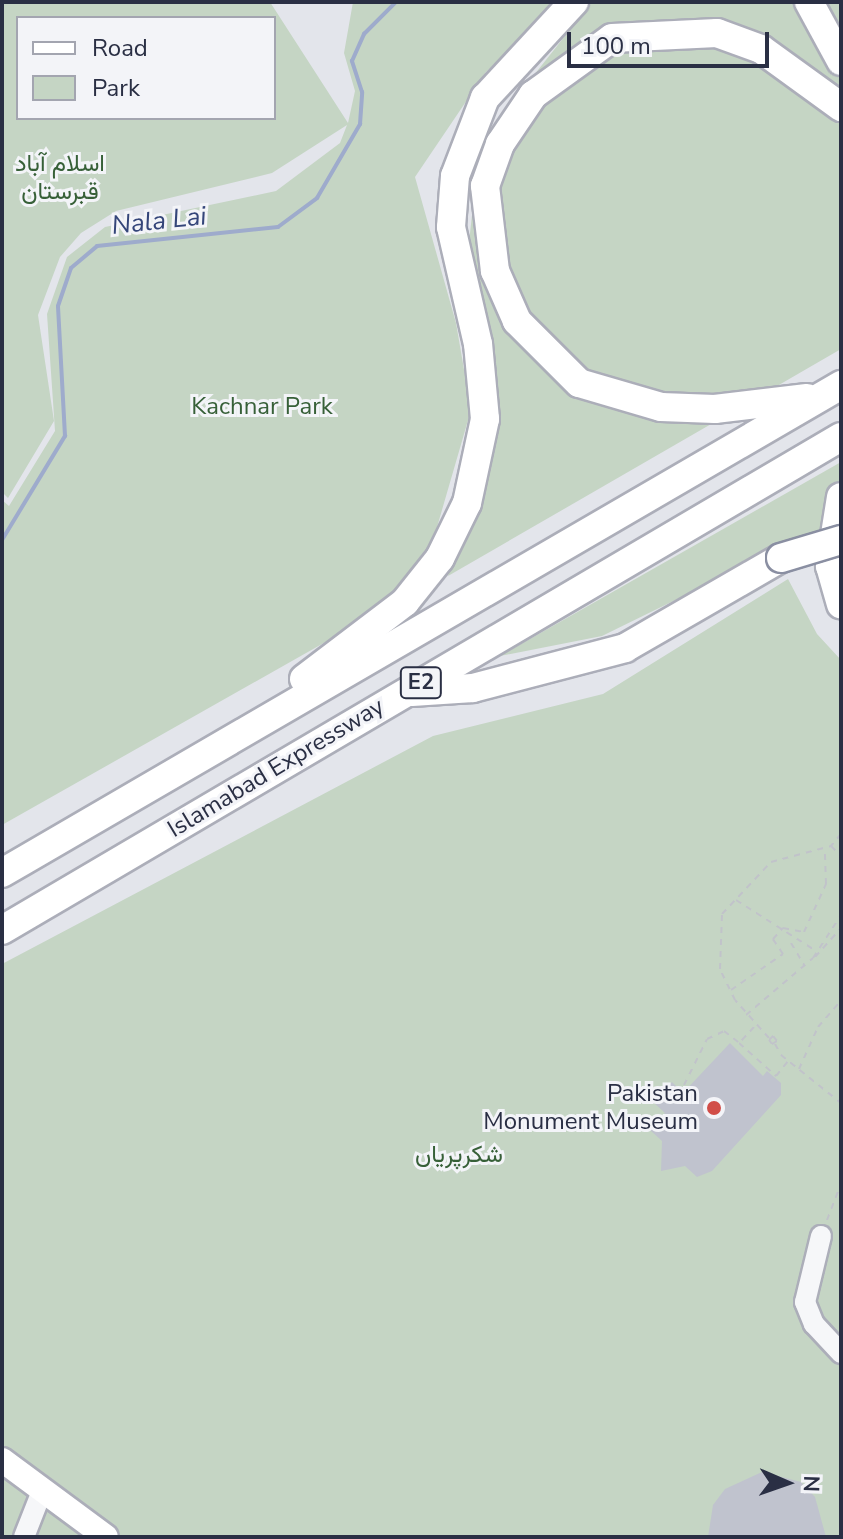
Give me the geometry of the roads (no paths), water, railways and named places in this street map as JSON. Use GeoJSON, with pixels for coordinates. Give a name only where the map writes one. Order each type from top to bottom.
{"type":"FeatureCollection","features":[{"type":"Feature","properties":{"kind":"highway"},"geometry":{"type":"LineString","coordinates":[[208,752],[405,602],[453,533],[478,469],[485,419],[478,344],[451,227],[455,176],[485,98],[574,2]]}},
{"type":"Feature","properties":{"kind":"highway"},"geometry":{"type":"LineString","coordinates":[[809,2],[841,61]]}},
{"type":"Feature","properties":{"kind":"highway"},"geometry":{"type":"LineString","coordinates":[[832,390],[715,409],[624,401],[579,383],[517,321],[495,271],[485,186],[500,144],[533,95],[612,38],[717,33],[761,49],[841,107]]}},
{"type":"Feature","properties":{"kind":"highway","name":"Islamabad Expressway"},"geometry":{"type":"LineString","coordinates":[[2,873],[832,390]]}},
{"type":"Feature","properties":{"kind":"highway","name":"Islamabad Expressway"},"geometry":{"type":"LineString","coordinates":[[2,930],[841,437]]}},
{"type":"Feature","properties":{"kind":"highway"},"geometry":{"type":"LineString","coordinates":[[841,497],[830,566],[841,604]]}},
{"type":"Feature","properties":{"kind":"highway"},"geometry":{"type":"LineString","coordinates":[[404,692],[473,688],[625,648],[781,558],[841,540]]}},
{"type":"Feature","properties":{"kind":"main road"},"geometry":{"type":"LineString","coordinates":[[2,1460],[106,1537]]}},
{"type":"Feature","properties":{"kind":"street"},"geometry":{"type":"LineString","coordinates":[[821,1236],[805,1302],[814,1324],[841,1353]]}},
{"type":"Feature","properties":{"kind":"street"},"geometry":{"type":"LineString","coordinates":[[24,1537],[42,1491]]}},
{"type":"Feature","properties":{"kind":"waterway","name":"Nala Lai"},"geometry":{"type":"LineString","coordinates":[[2,540],[65,436],[58,306],[71,268],[97,246],[278,227],[317,198],[360,124],[362,92],[352,61],[364,34],[396,2]]}},
{"type":"Feature","properties":{"kind":"place","name":"Pakistan Monument Museum"},"geometry":{"type":"Point","coordinates":[714,1108]}},
{"type":"Feature","properties":{"kind":"park label","name":"اسلام آباد قبرستان"},"geometry":{"type":"Point","coordinates":[60,178]}},
{"type":"Feature","properties":{"kind":"park label","name":"Kachnar Park"},"geometry":{"type":"Point","coordinates":[262,407]}},
{"type":"Feature","properties":{"kind":"park label","name":"شکرپریاں"},"geometry":{"type":"Point","coordinates":[459,1155]}}]}
